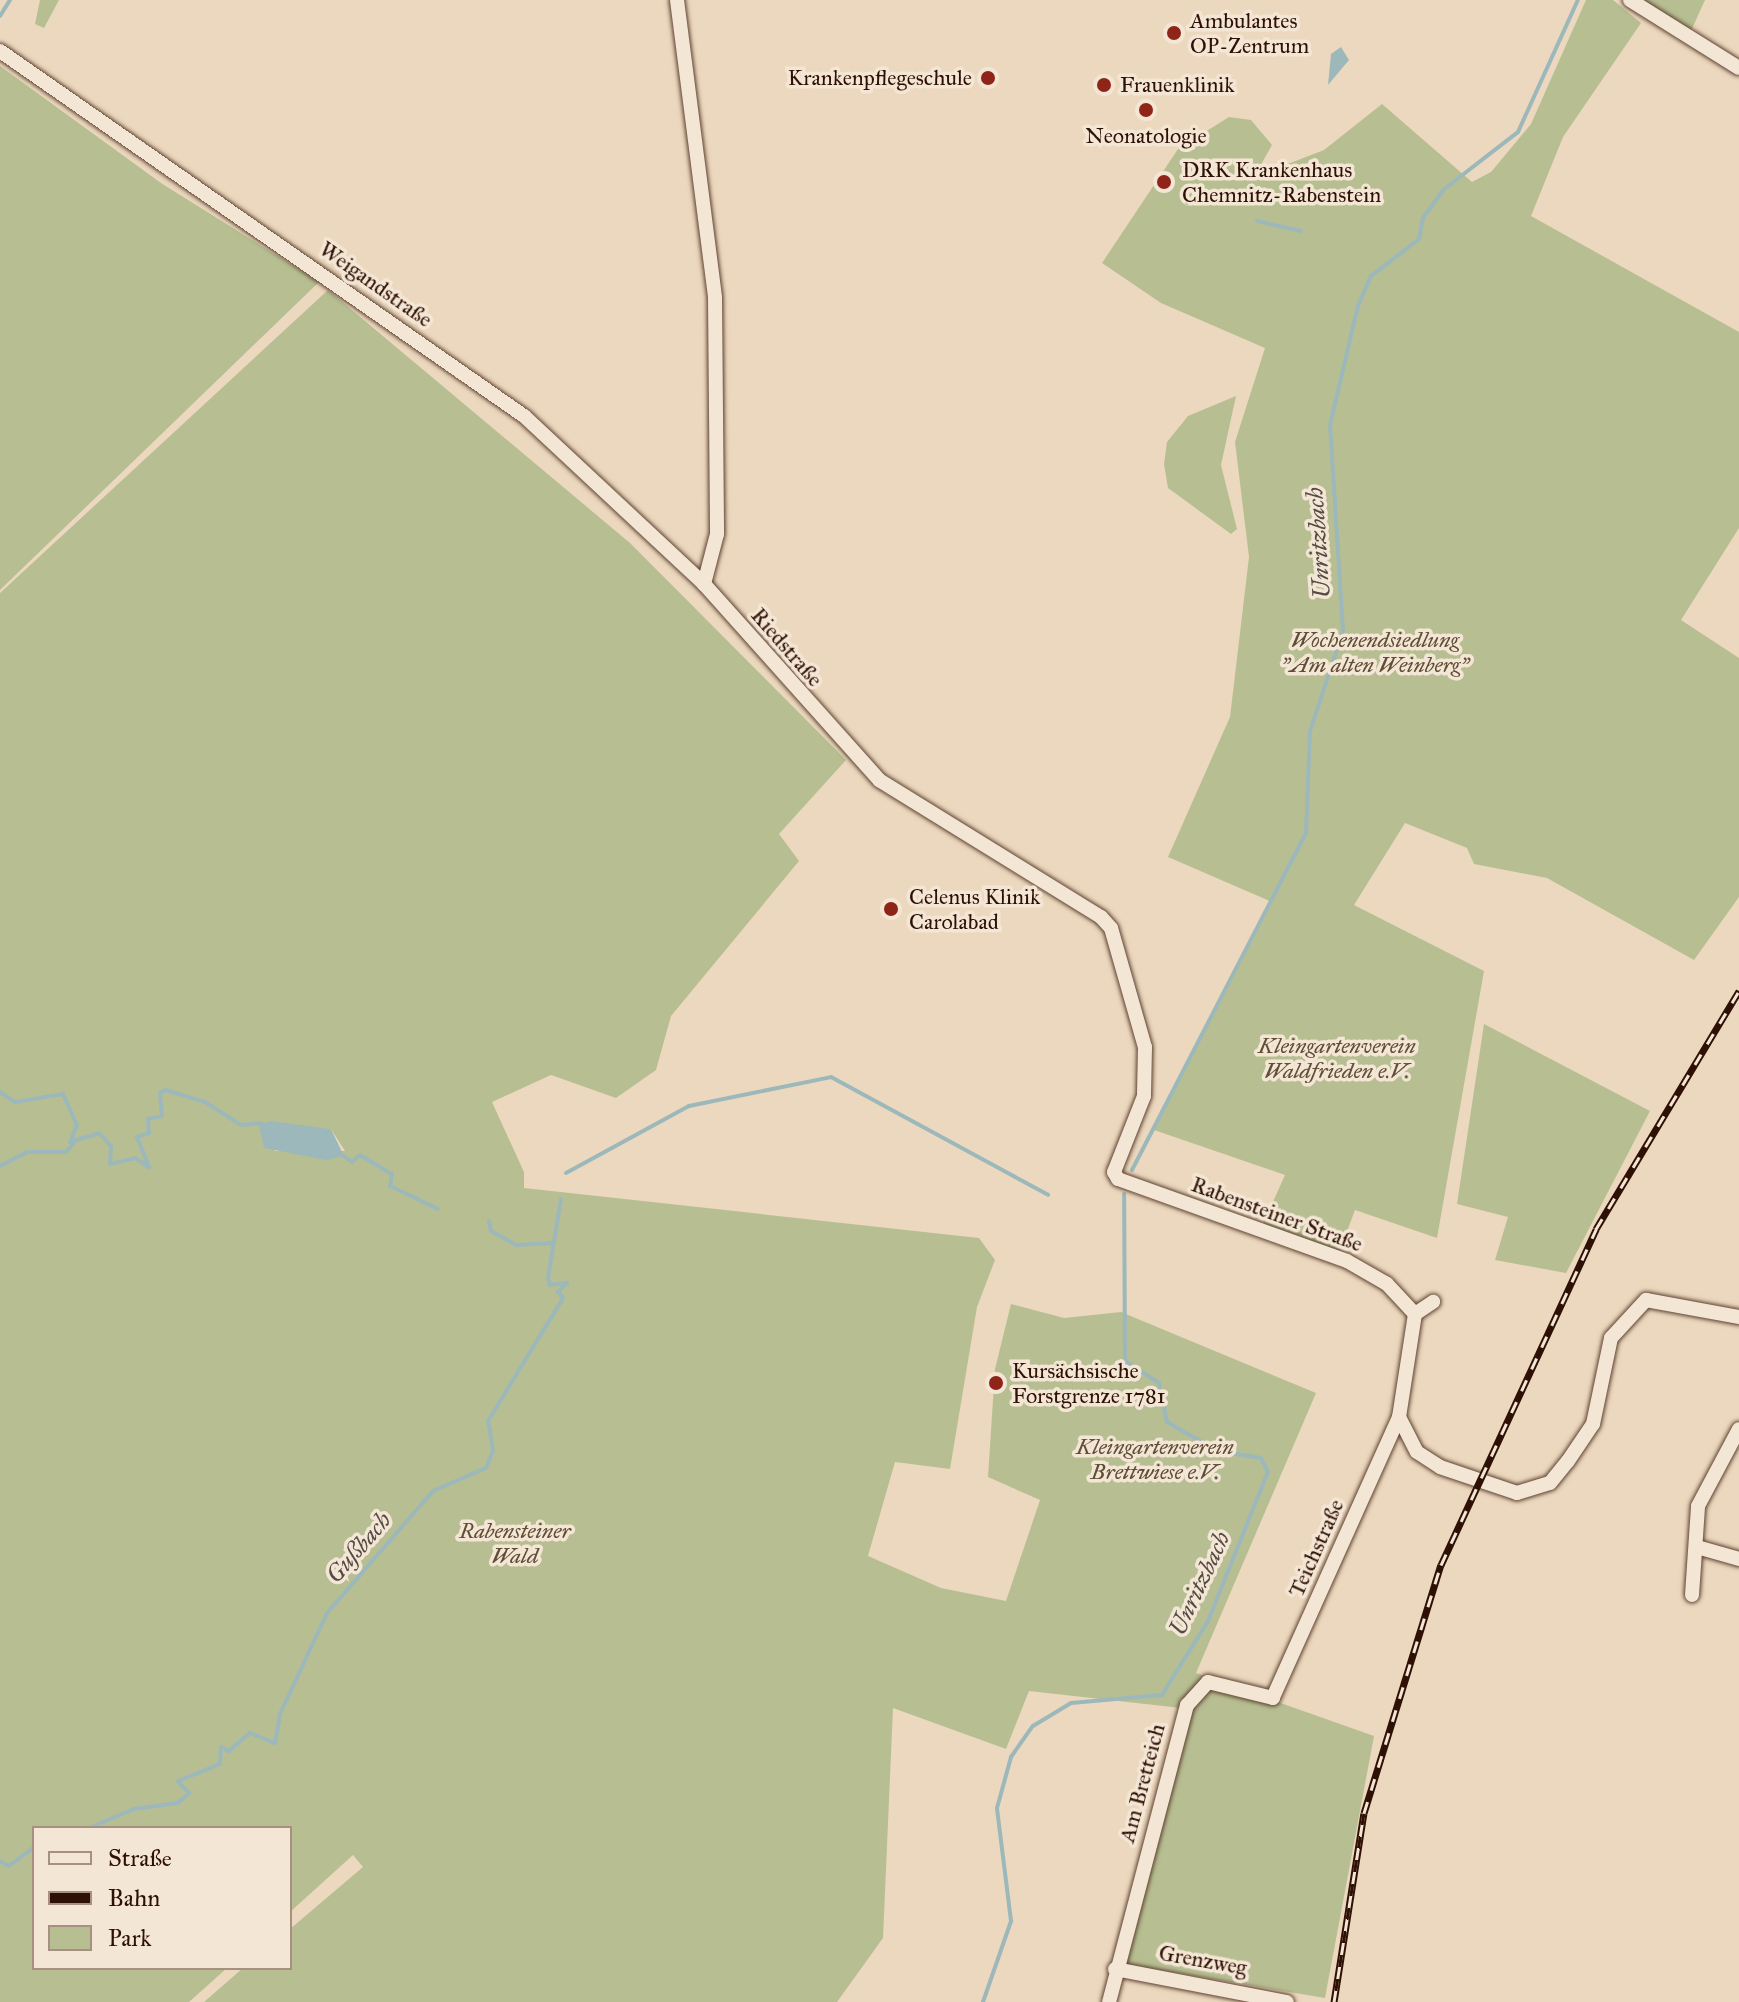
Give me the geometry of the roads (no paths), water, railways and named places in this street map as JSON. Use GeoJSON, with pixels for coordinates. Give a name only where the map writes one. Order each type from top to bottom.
{"type":"FeatureCollection","features":[{"type":"Feature","properties":{"kind":"street"},"geometry":{"type":"LineString","coordinates":[[677,0],[715,298],[717,534],[704,584]]}},
{"type":"Feature","properties":{"kind":"street"},"geometry":{"type":"LineString","coordinates":[[1630,0],[1739,68]]}},
{"type":"Feature","properties":{"kind":"street","name":"Weigandstraße"},"geometry":{"type":"LineString","coordinates":[[0,51],[524,416],[704,584]]}},
{"type":"Feature","properties":{"kind":"street","name":"Riedstraße"},"geometry":{"type":"LineString","coordinates":[[704,584],[879,780],[1111,928],[1145,1047],[1146,1082],[1114,1172]]}},
{"type":"Feature","properties":{"kind":"street","name":"Rabensteiner Straße"},"geometry":{"type":"LineString","coordinates":[[1114,1172],[1135,1187],[1347,1261],[1387,1284],[1415,1314]]}},
{"type":"Feature","properties":{"kind":"street"},"geometry":{"type":"LineString","coordinates":[[1433,1302],[1415,1314],[1399,1417],[1417,1452],[1440,1467],[1517,1493],[1550,1483],[1593,1424],[1611,1338],[1646,1300],[1739,1317]]}},
{"type":"Feature","properties":{"kind":"street","name":"Teichstraße"},"geometry":{"type":"LineString","coordinates":[[1273,1698],[1399,1417]]}},
{"type":"Feature","properties":{"kind":"street"},"geometry":{"type":"LineString","coordinates":[[1692,1595],[1698,1506],[1739,1429]]}},
{"type":"Feature","properties":{"kind":"street"},"geometry":{"type":"LineString","coordinates":[[1697,1547],[1739,1559]]}},
{"type":"Feature","properties":{"kind":"street","name":"Am Bretteich"},"geometry":{"type":"LineString","coordinates":[[1109,2002],[1115,1969],[1193,1691],[1208,1682],[1273,1698]]}},
{"type":"Feature","properties":{"kind":"street","name":"Grenzweg"},"geometry":{"type":"LineString","coordinates":[[1115,1969],[1286,1999]]}},
{"type":"Feature","properties":{"kind":"water"},"geometry":{"type":"Polygon","coordinates":[[[1341,47],[1349,60],[1328,85],[1331,54],[1341,47]]]}},
{"type":"Feature","properties":{"kind":"water"},"geometry":{"type":"Polygon","coordinates":[[[270,1121],[331,1129],[344,1156],[326,1160],[264,1148],[259,1126],[270,1121]]]}},
{"type":"Feature","properties":{"kind":"waterway"},"geometry":{"type":"LineString","coordinates":[[0,16],[10,0]]}},
{"type":"Feature","properties":{"kind":"waterway","name":"Unritzbach"},"geometry":{"type":"LineString","coordinates":[[1132,1170],[1306,833],[1310,731],[1343,631],[1330,425],[1358,306],[1371,276],[1419,239],[1423,218],[1443,190],[1518,132],[1578,0]]}},
{"type":"Feature","properties":{"kind":"waterway"},"geometry":{"type":"LineString","coordinates":[[1257,221],[1301,231]]}},
{"type":"Feature","properties":{"kind":"waterway"},"geometry":{"type":"LineString","coordinates":[[566,1173],[689,1106],[831,1077],[1048,1195]]}},
{"type":"Feature","properties":{"kind":"waterway"},"geometry":{"type":"LineString","coordinates":[[0,1092],[15,1102],[63,1094],[77,1125],[70,1142],[99,1133],[111,1146],[110,1164],[135,1158],[149,1167],[137,1137],[149,1133],[148,1119],[162,1116],[160,1093],[166,1090],[205,1102],[241,1125],[262,1123]]}},
{"type":"Feature","properties":{"kind":"waterway"},"geometry":{"type":"LineString","coordinates":[[0,1166],[27,1152],[66,1152],[73,1144]]}},
{"type":"Feature","properties":{"kind":"waterway"},"geometry":{"type":"LineString","coordinates":[[344,1156],[352,1162],[360,1155],[392,1174],[390,1186],[438,1209]]}},
{"type":"Feature","properties":{"kind":"waterway","name":"Unritzbach"},"geometry":{"type":"LineString","coordinates":[[983,2002],[1011,1921],[997,1808],[1011,1757],[1033,1726],[1071,1703],[1162,1695],[1208,1621],[1268,1472],[1261,1458],[1218,1451],[1167,1422],[1159,1383],[1125,1361],[1124,1194]]}},
{"type":"Feature","properties":{"kind":"waterway","name":"Gußbach"},"geometry":{"type":"LineString","coordinates":[[94,1826],[134,1809],[178,1803],[189,1793],[178,1781],[220,1764],[221,1747],[229,1751],[250,1733],[275,1743],[280,1714],[327,1613],[433,1491],[486,1468],[493,1451],[488,1421],[563,1298],[558,1292],[567,1283],[550,1285],[548,1278],[561,1199]]}},
{"type":"Feature","properties":{"kind":"waterway"},"geometry":{"type":"LineString","coordinates":[[489,1221],[491,1231],[516,1245],[554,1243]]}},
{"type":"Feature","properties":{"kind":"waterway","name":"Gußbach"},"geometry":{"type":"LineString","coordinates":[[0,1861],[9,1866],[32,1849]]}},
{"type":"Feature","properties":{"kind":"railway"},"geometry":{"type":"LineString","coordinates":[[1334,2002],[1364,1813],[1441,1565],[1596,1229],[1739,991]]}},
{"type":"Feature","properties":{"kind":"place","name":"Ambulantes OP-Zentrum"},"geometry":{"type":"Point","coordinates":[1174,33]}},
{"type":"Feature","properties":{"kind":"place","name":"Krankenpflegeschule"},"geometry":{"type":"Point","coordinates":[988,78]}},
{"type":"Feature","properties":{"kind":"place","name":"Frauenklinik"},"geometry":{"type":"Point","coordinates":[1104,85]}},
{"type":"Feature","properties":{"kind":"place","name":"Neonatologie"},"geometry":{"type":"Point","coordinates":[1146,110]}},
{"type":"Feature","properties":{"kind":"place","name":"DRK Krankenhaus Chemnitz-Rabenstein"},"geometry":{"type":"Point","coordinates":[1164,182]}},
{"type":"Feature","properties":{"kind":"place","name":"Celenus Klinik Carolabad"},"geometry":{"type":"Point","coordinates":[891,909]}},
{"type":"Feature","properties":{"kind":"place","name":"Kursächsische Forstgrenze 1781"},"geometry":{"type":"Point","coordinates":[996,1383]}},
{"type":"Feature","properties":{"kind":"park label","name":"Wochenendsiedlung \"Am alten Weinberg\""},"geometry":{"type":"Point","coordinates":[1375,652]}},
{"type":"Feature","properties":{"kind":"park label","name":"Kleingartenverein Waldfrieden e.V."},"geometry":{"type":"Point","coordinates":[1337,1058]}},
{"type":"Feature","properties":{"kind":"park label","name":"Kleingartenverein Brettwiese e.V."},"geometry":{"type":"Point","coordinates":[1155,1458]}},
{"type":"Feature","properties":{"kind":"park label","name":"Rabensteiner Wald"},"geometry":{"type":"Point","coordinates":[515,1542]}}]}
